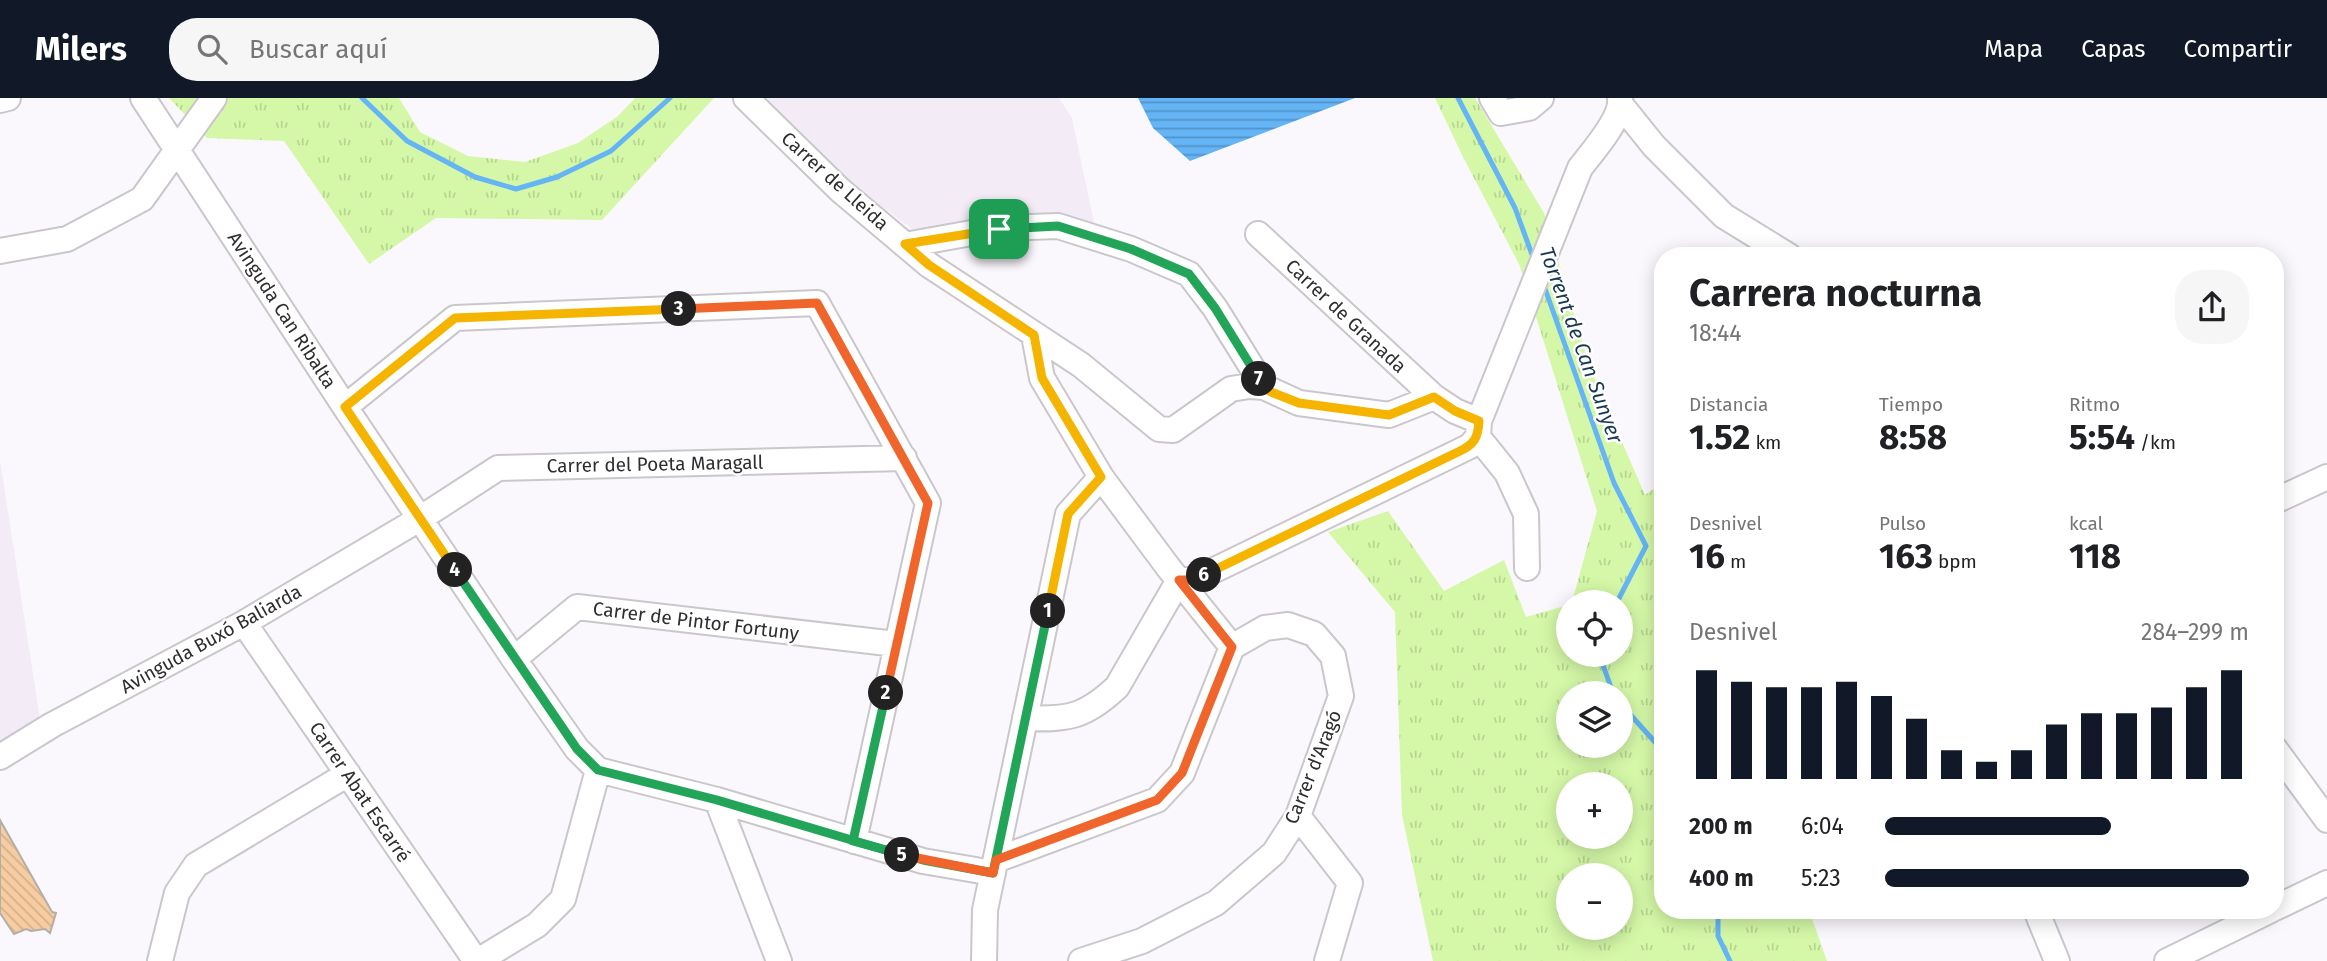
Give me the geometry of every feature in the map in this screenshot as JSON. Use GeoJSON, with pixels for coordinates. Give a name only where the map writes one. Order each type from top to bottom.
{"type":"FeatureCollection","features":[{"type":"Feature","properties":{"kind":"street"},"geometry":{"type":"LineString","coordinates":[[0,100],[8,98]]}},
{"type":"Feature","properties":{"kind":"street","name":"Avinguda Can Ribalta"},"geometry":{"type":"LineString","coordinates":[[143,98],[514,659],[577,749],[598,770]]}},
{"type":"Feature","properties":{"kind":"street"},"geometry":{"type":"LineString","coordinates":[[0,251],[67,239],[142,199],[214,98]]}},
{"type":"Feature","properties":{"kind":"street","name":"Carrer de Lleida"},"geometry":{"type":"LineString","coordinates":[[746,98],[840,190],[929,265],[1034,335]]}},
{"type":"Feature","properties":{"kind":"street"},"geometry":{"type":"LineString","coordinates":[[1492,98],[1501,113],[1529,108],[1541,98]]}},
{"type":"Feature","properties":{"kind":"street"},"geometry":{"type":"LineString","coordinates":[[1179,580],[1194,580],[1470,446],[1580,168],[1607,133],[1620,101]]}},
{"type":"Feature","properties":{"kind":"street"},"geometry":{"type":"LineString","coordinates":[[1620,101],[1654,146],[1724,216],[1774,247]]}},
{"type":"Feature","properties":{"kind":"street"},"geometry":{"type":"LineString","coordinates":[[905,244],[999,229],[1058,226],[1131,249],[1189,274],[1215,308],[1264,387]]}},
{"type":"Feature","properties":{"kind":"street","name":"Carrer de Granada"},"geometry":{"type":"LineString","coordinates":[[1258,234],[1434,397],[1478,429]]}},
{"type":"Feature","properties":{"kind":"street"},"geometry":{"type":"LineString","coordinates":[[345,407],[455,318],[817,303],[928,503],[853,841]]}},
{"type":"Feature","properties":{"kind":"street"},"geometry":{"type":"LineString","coordinates":[[1034,335],[1081,365],[1159,429],[1173,430],[1231,388],[1264,387],[1299,403],[1389,415],[1434,397]]}},
{"type":"Feature","properties":{"kind":"street"},"geometry":{"type":"LineString","coordinates":[[477,961],[537,925],[563,899],[598,770],[717,800],[923,860],[995,866],[1157,800],[1182,773],[1232,647],[1101,477],[1042,378],[1034,335]]}},
{"type":"Feature","properties":{"kind":"street"},"geometry":{"type":"LineString","coordinates":[[1478,429],[1507,473],[1526,514],[1527,568]]}},
{"type":"Feature","properties":{"kind":"street","name":"Carrer del Poeta Maragall"},"geometry":{"type":"LineString","coordinates":[[421,518],[498,468],[904,458]]}},
{"type":"Feature","properties":{"kind":"street"},"geometry":{"type":"LineString","coordinates":[[984,961],[985,909],[1068,514],[1101,477]]}},
{"type":"Feature","properties":{"kind":"street"},"geometry":{"type":"LineString","coordinates":[[2284,497],[2327,477]]}},
{"type":"Feature","properties":{"kind":"street","name":"Avinguda Buxó Baliarda"},"geometry":{"type":"LineString","coordinates":[[0,757],[52,725],[244,622],[421,518]]}},
{"type":"Feature","properties":{"kind":"street"},"geometry":{"type":"LineString","coordinates":[[1025,718],[1065,717],[1086,712],[1103,701],[1117,687],[1179,580]]}},
{"type":"Feature","properties":{"kind":"street","name":"Carrer de Pintor Fortuny"},"geometry":{"type":"LineString","coordinates":[[514,659],[577,607],[896,644]]}},
{"type":"Feature","properties":{"kind":"street","name":"Carrer Abat Escarré"},"geometry":{"type":"LineString","coordinates":[[244,622],[477,961]]}},
{"type":"Feature","properties":{"kind":"street","name":"Carrer d'Aragó"},"geometry":{"type":"LineString","coordinates":[[1081,961],[1142,941],[1216,903],[1275,853],[1298,816],[1341,696],[1333,656],[1314,634],[1288,625],[1265,628],[1232,647]]}},
{"type":"Feature","properties":{"kind":"street"},"geometry":{"type":"LineString","coordinates":[[2284,765],[2327,820]]}},
{"type":"Feature","properties":{"kind":"street"},"geometry":{"type":"LineString","coordinates":[[160,961],[177,893],[195,865],[348,774]]}},
{"type":"Feature","properties":{"kind":"street"},"geometry":{"type":"LineString","coordinates":[[717,800],[779,961]]}},
{"type":"Feature","properties":{"kind":"street"},"geometry":{"type":"LineString","coordinates":[[1298,816],[1350,883],[1327,961]]}},
{"type":"Feature","properties":{"kind":"street"},"geometry":{"type":"LineString","coordinates":[[2284,904],[2327,883]]}},
{"type":"Feature","properties":{"kind":"street"},"geometry":{"type":"LineString","coordinates":[[2040,919],[2057,961]]}},
{"type":"Feature","properties":{"kind":"street"},"geometry":{"type":"LineString","coordinates":[[2167,961],[2253,919]]}},
{"type":"Feature","properties":{"kind":"shaded area"},"geometry":{"type":"Polygon","coordinates":[[[764,98],[1059,98],[1072,118],[1095,227],[919,234],[854,186],[764,98]]]}},
{"type":"Feature","properties":{"kind":"shaded area"},"geometry":{"type":"Polygon","coordinates":[[[0,460],[40,719],[0,741],[0,460]]]}},
{"type":"Feature","properties":{"kind":"green space"},"geometry":{"type":"Polygon","coordinates":[[[169,98],[399,98],[420,132],[468,156],[525,162],[578,143],[618,116],[635,98],[714,98],[602,220],[436,218],[369,264],[284,141],[207,138],[169,98]]]}},
{"type":"Feature","properties":{"kind":"green space"},"geometry":{"type":"Polygon","coordinates":[[[1435,98],[1475,98],[1544,213],[1590,368],[1645,495],[1654,489],[1654,919],[1812,919],[1827,961],[1433,961],[1402,815],[1395,612],[1328,532],[1388,511],[1444,591],[1504,560],[1526,617],[1556,608],[1556,667],[1633,667],[1633,590],[1575,590],[1597,511],[1520,266],[1435,98]]]}},
{"type":"Feature","properties":{"kind":"water"},"geometry":{"type":"Polygon","coordinates":[[[1138,98],[1355,98],[1190,161],[1153,128],[1138,98]]]}},
{"type":"Feature","properties":{"kind":"building"},"geometry":{"type":"Polygon","coordinates":[[[0,820],[52,912],[56,913],[50,933],[45,929],[26,929],[14,934],[0,913],[0,820]]]}},
{"type":"Feature","properties":{"kind":"waterway","name":"Torrent de Can Sunyer"},"geometry":{"type":"LineString","coordinates":[[362,98],[407,141],[475,177],[516,189],[557,177],[611,151],[670,98]]}},
{"type":"Feature","properties":{"kind":"waterway","name":"Torrent de Can Sunyer"},"geometry":{"type":"LineString","coordinates":[[1458,98],[1515,208],[1534,260]]}},
{"type":"Feature","properties":{"kind":"waterway","name":"Torrent de Can Sunyer"},"geometry":{"type":"LineString","coordinates":[[1543,283],[1614,483],[1646,546],[1623,590]]}},
{"type":"Feature","properties":{"kind":"waterway","name":"Torrent de Can Sunyer"},"geometry":{"type":"LineString","coordinates":[[1604,667],[1609,681]]}},
{"type":"Feature","properties":{"kind":"waterway","name":"Torrent de Can Sunyer"},"geometry":{"type":"LineString","coordinates":[[1633,718],[1654,741]]}},
{"type":"Feature","properties":{"kind":"waterway","name":"Torrent de Can Sunyer"},"geometry":{"type":"LineString","coordinates":[[1718,919],[1718,936],[1730,961]]}},
{"type":"Feature","properties":{"kind":"route"},"geometry":{"type":"LineString","coordinates":[[999,229],[905,244],[929,265],[1034,335],[1042,378],[1101,477],[1068,514],[993,873],[923,860],[853,841],[928,503],[817,303],[455,318],[345,407],[545,704],[577,749],[598,770],[717,800],[853,841],[923,860],[993,873],[996,860],[1157,800],[1182,773],[1232,647],[1179,580],[1194,580],[1470,446],[1478,437],[1479,421],[1455,411],[1434,397],[1389,415],[1299,403],[1271,392],[1264,387],[1215,308],[1189,274],[1131,249],[1058,226],[999,229]]}}]}
